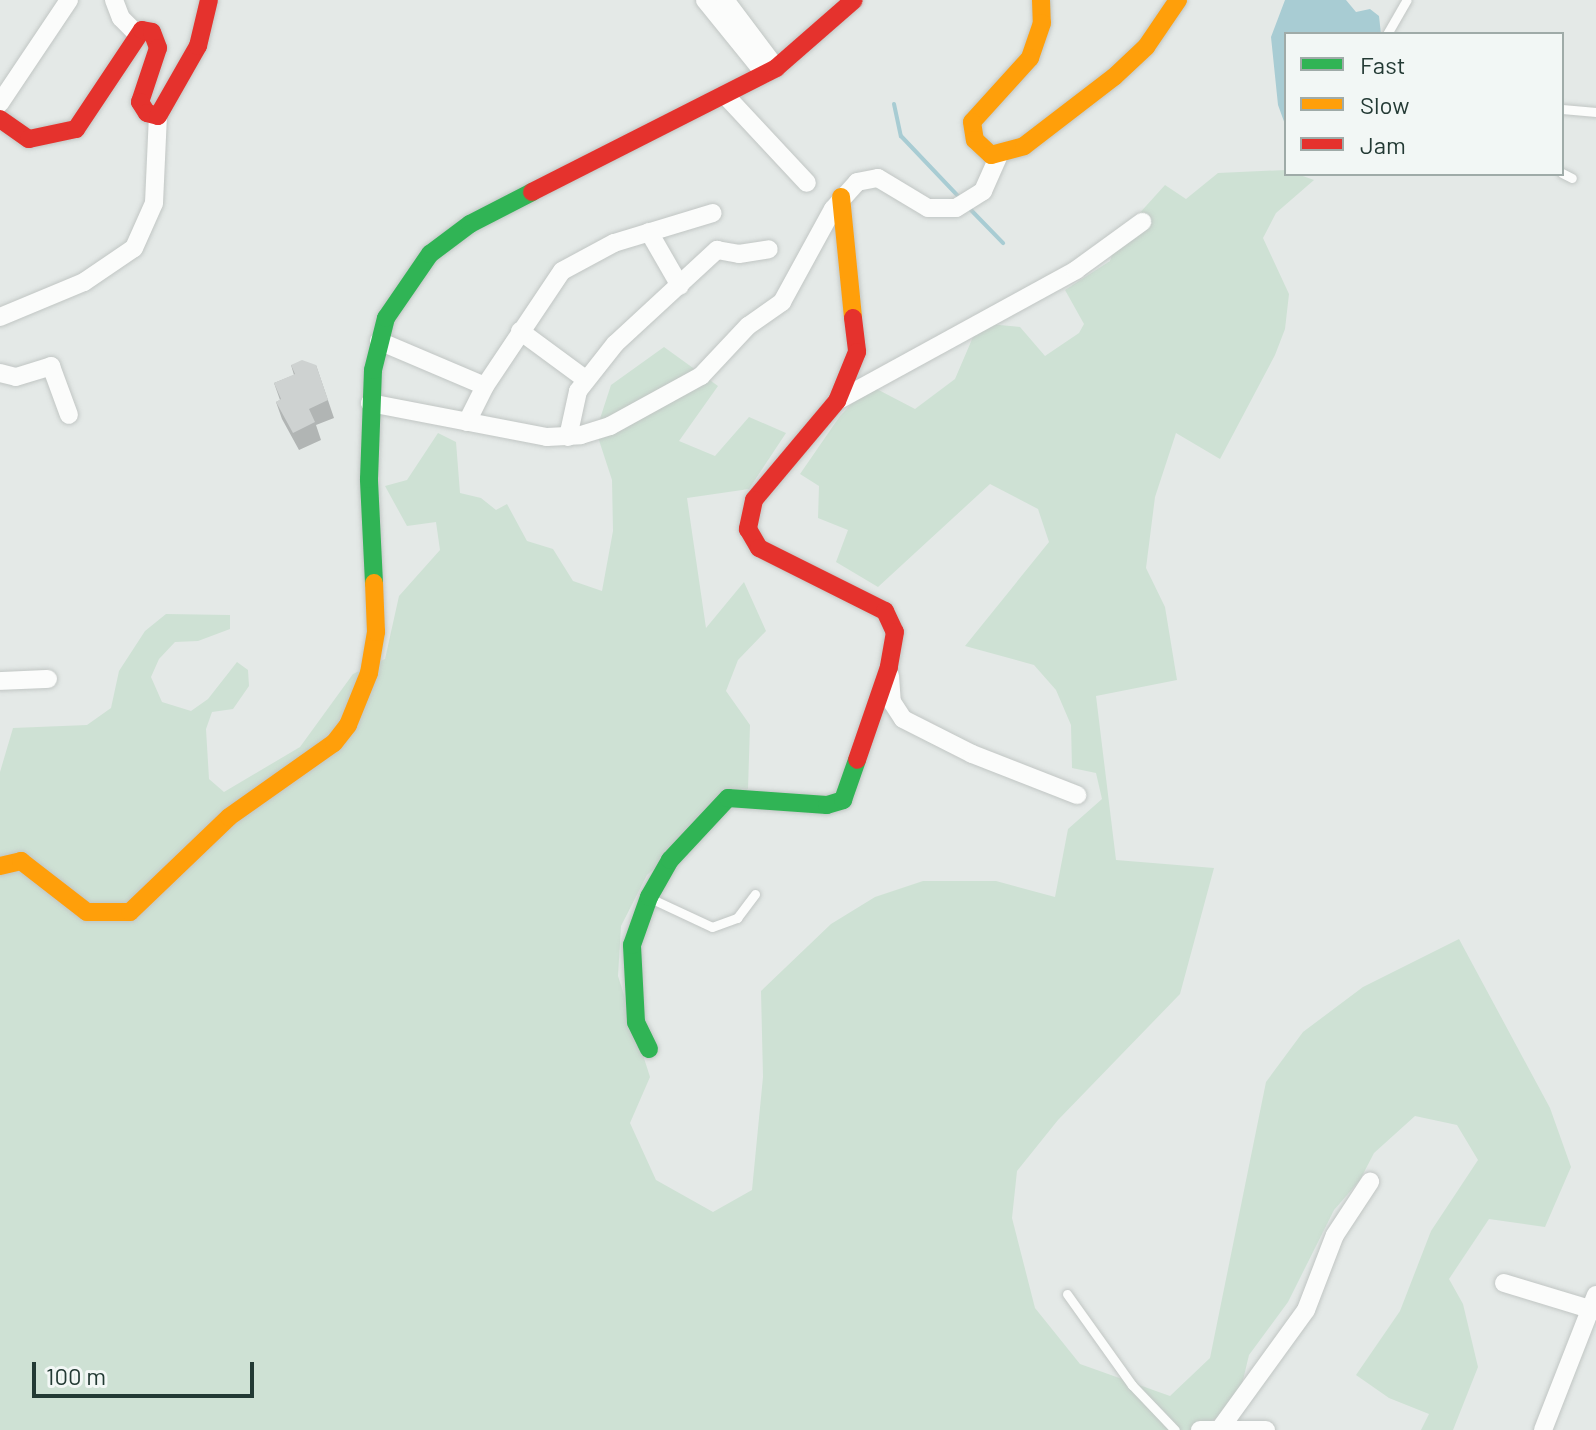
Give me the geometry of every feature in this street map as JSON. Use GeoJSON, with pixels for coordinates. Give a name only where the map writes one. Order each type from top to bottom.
{"type":"FeatureCollection","features":[{"type":"Feature","properties":{"kind":"street"},"geometry":{"type":"LineString","coordinates":[[0,103],[69,0]]}},
{"type":"Feature","properties":{"kind":"street"},"geometry":{"type":"LineString","coordinates":[[114,0],[121,18],[136,33]]}},
{"type":"Feature","properties":{"kind":"street"},"geometry":{"type":"LineString","coordinates":[[0,317],[84,282],[134,248],[154,203],[158,116],[198,46],[209,0]]}},
{"type":"Feature","properties":{"kind":"street"},"geometry":{"type":"LineString","coordinates":[[705,0],[771,71]]}},
{"type":"Feature","properties":{"kind":"street"},"geometry":{"type":"LineString","coordinates":[[725,0],[771,71]]}},
{"type":"Feature","properties":{"kind":"street"},"geometry":{"type":"LineString","coordinates":[[0,866],[21,861],[87,912],[130,912],[229,817],[334,743],[348,725],[369,673],[376,632],[370,403],[379,341],[411,277],[430,254],[470,224],[771,71],[821,34],[854,0]]}},
{"type":"Feature","properties":{"kind":"street"},"geometry":{"type":"LineString","coordinates":[[998,157],[979,146],[972,122],[1030,58],[1042,23],[1041,0]]}},
{"type":"Feature","properties":{"kind":"street"},"geometry":{"type":"LineString","coordinates":[[370,403],[568,437],[610,426],[701,376],[748,326],[789,295],[841,197],[857,182],[878,178],[928,208],[963,204],[983,191],[998,157],[1024,146],[1114,77],[1146,47],[1178,0]]}},
{"type":"Feature","properties":{"kind":"street"},"geometry":{"type":"LineString","coordinates":[[4,128],[38,139],[76,129],[136,33],[147,30],[156,39],[157,59],[140,102],[147,113],[158,116]]}},
{"type":"Feature","properties":{"kind":"street"},"geometry":{"type":"LineString","coordinates":[[725,95],[807,183]]}},
{"type":"Feature","properties":{"kind":"street"},"geometry":{"type":"LineString","coordinates":[[752,564],[753,543],[748,529],[754,500],[837,401],[857,352],[857,330],[839,221],[841,197]]}},
{"type":"Feature","properties":{"kind":"street"},"geometry":{"type":"LineString","coordinates":[[467,422],[485,386],[562,271],[614,243],[713,213]]}},
{"type":"Feature","properties":{"kind":"street"},"geometry":{"type":"LineString","coordinates":[[837,401],[1076,270],[1142,222]]}},
{"type":"Feature","properties":{"kind":"street"},"geometry":{"type":"LineString","coordinates":[[649,232],[680,286]]}},
{"type":"Feature","properties":{"kind":"street"},"geometry":{"type":"LineString","coordinates":[[568,437],[570,413],[585,379],[615,344],[717,250],[739,254],[769,249]]}},
{"type":"Feature","properties":{"kind":"street"},"geometry":{"type":"LineString","coordinates":[[520,331],[585,379]]}},
{"type":"Feature","properties":{"kind":"street"},"geometry":{"type":"LineString","coordinates":[[379,341],[485,386]]}},
{"type":"Feature","properties":{"kind":"street"},"geometry":{"type":"LineString","coordinates":[[0,373],[16,377],[51,366],[69,415]]}},
{"type":"Feature","properties":{"kind":"street"},"geometry":{"type":"LineString","coordinates":[[649,1049],[636,1022],[630,967],[635,927],[670,860],[728,798],[827,805],[843,800],[889,667],[895,632],[885,611],[753,543]]}},
{"type":"Feature","properties":{"kind":"street"},"geometry":{"type":"LineString","coordinates":[[889,667],[892,702],[903,719],[972,754],[1077,795]]}},
{"type":"Feature","properties":{"kind":"street"},"geometry":{"type":"LineString","coordinates":[[0,681],[48,679]]}},
{"type":"Feature","properties":{"kind":"street"},"geometry":{"type":"LineString","coordinates":[[1222,1426],[1306,1310],[1335,1235],[1370,1182]]}},
{"type":"Feature","properties":{"kind":"street"},"geometry":{"type":"LineString","coordinates":[[1504,1283],[1594,1305],[1543,1430]]}},
{"type":"Feature","properties":{"kind":"street"},"geometry":{"type":"LineString","coordinates":[[1200,1430],[1222,1426],[1266,1430]]}},
{"type":"Feature","properties":{"kind":"lane"},"geometry":{"type":"LineString","coordinates":[[1388,32],[1407,0]]}},
{"type":"Feature","properties":{"kind":"lane"},"geometry":{"type":"LineString","coordinates":[[1564,109],[1596,112]]}},
{"type":"Feature","properties":{"kind":"lane"},"geometry":{"type":"LineString","coordinates":[[649,897],[712,927],[737,918],[755,894]]}},
{"type":"Feature","properties":{"kind":"lane"},"geometry":{"type":"LineString","coordinates":[[1067,1294],[1132,1385],[1175,1430]]}},
{"type":"Feature","properties":{"kind":"green space"},"geometry":{"type":"Polygon","coordinates":[[[1284,170],[1284,176],[1303,176],[1314,180],[1276,213],[1263,238],[1289,294],[1285,329],[1275,355],[1220,459],[1176,433],[1155,497],[1146,568],[1165,607],[1177,680],[1096,696],[1116,860],[1214,868],[1180,994],[1058,1120],[1017,1171],[1012,1218],[1035,1308],[1080,1364],[1170,1396],[1210,1358],[1266,1082],[1303,1032],[1363,987],[1459,939],[1550,1108],[1571,1167],[1545,1227],[1489,1219],[1449,1279],[1463,1304],[1478,1367],[1453,1430],[1421,1430],[1429,1414],[1389,1398],[1356,1375],[1400,1311],[1431,1231],[1478,1160],[1457,1125],[1415,1116],[1374,1153],[1360,1180],[1334,1210],[1288,1302],[1249,1355],[1236,1409],[1192,1430],[0,1430],[0,772],[13,728],[87,725],[111,708],[119,671],[145,631],[166,614],[230,615],[230,629],[198,641],[175,642],[159,659],[151,677],[162,702],[191,711],[208,699],[237,662],[248,670],[249,686],[233,709],[212,712],[206,729],[209,779],[224,792],[300,747],[353,674],[385,659],[399,596],[440,550],[436,522],[407,526],[385,486],[407,480],[438,433],[456,442],[460,493],[481,498],[496,510],[507,504],[527,541],[553,549],[573,581],[602,591],[613,531],[612,480],[596,431],[611,385],[664,347],[718,386],[679,441],[715,456],[749,417],[786,433],[749,489],[687,498],[706,628],[744,582],[766,631],[738,660],[726,691],[750,725],[748,789],[647,875],[621,926],[618,976],[650,1077],[630,1123],[656,1180],[713,1212],[752,1190],[763,1077],[761,991],[831,924],[875,897],[923,881],[996,881],[1055,897],[1068,829],[1102,799],[1096,773],[1072,768],[1071,725],[1056,690],[1034,665],[965,646],[1049,542],[1038,509],[990,484],[878,587],[836,562],[848,530],[818,518],[819,486],[800,474],[840,416],[869,385],[915,409],[955,379],[979,323],[1020,327],[1045,356],[1079,333],[1084,324],[1065,290],[1110,261],[1118,237],[1165,185],[1186,199],[1218,173],[1284,170]]]}},
{"type":"Feature","properties":{"kind":"water"},"geometry":{"type":"Polygon","coordinates":[[[1285,0],[1346,0],[1356,12],[1370,9],[1379,16],[1381,32],[1284,32],[1284,122],[1278,105],[1271,37],[1285,0]]]}},
{"type":"Feature","properties":{"kind":"building"},"geometry":{"type":"Polygon","coordinates":[[[302,360],[316,365],[328,400],[309,409],[315,422],[293,433],[276,402],[281,399],[274,383],[295,374],[291,365],[302,360]]]}},
{"type":"Feature","properties":{"kind":"waterway"},"geometry":{"type":"LineString","coordinates":[[894,104],[901,136],[960,198]]}},
{"type":"Feature","properties":{"kind":"waterway"},"geometry":{"type":"LineString","coordinates":[[969,208],[1003,243]]}},
{"type":"Feature","properties":{"kind":"traffic: fast"},"geometry":{"type":"LineString","coordinates":[[374,583],[369,479],[373,370],[386,318],[430,254],[470,224],[532,192]]}},
{"type":"Feature","properties":{"kind":"traffic: fast"},"geometry":{"type":"LineString","coordinates":[[649,1049],[636,1022],[632,945],[649,897],[670,860],[728,798],[827,805],[843,800],[857,760]]}},
{"type":"Feature","properties":{"kind":"traffic: slow"},"geometry":{"type":"LineString","coordinates":[[1041,0],[1042,23],[1030,58],[972,122],[975,140],[991,155],[1024,146],[1114,77],[1146,47],[1178,0]]}},
{"type":"Feature","properties":{"kind":"traffic: slow"},"geometry":{"type":"LineString","coordinates":[[841,197],[853,318]]}},
{"type":"Feature","properties":{"kind":"traffic: slow"},"geometry":{"type":"LineString","coordinates":[[0,866],[21,861],[87,912],[130,912],[229,817],[334,743],[348,725],[369,673],[376,632],[374,583]]}},
{"type":"Feature","properties":{"kind":"traffic: jam"},"geometry":{"type":"LineString","coordinates":[[0,119],[29,139],[76,129],[142,30],[152,32],[158,48],[140,102],[147,113],[158,116],[198,46],[209,0]]}},
{"type":"Feature","properties":{"kind":"traffic: jam"},"geometry":{"type":"LineString","coordinates":[[532,192],[776,68],[854,0]]}},
{"type":"Feature","properties":{"kind":"traffic: jam"},"geometry":{"type":"LineString","coordinates":[[853,318],[857,352],[837,401],[754,500],[748,529],[759,548],[885,611],[895,632],[889,667],[857,760]]}}]}
